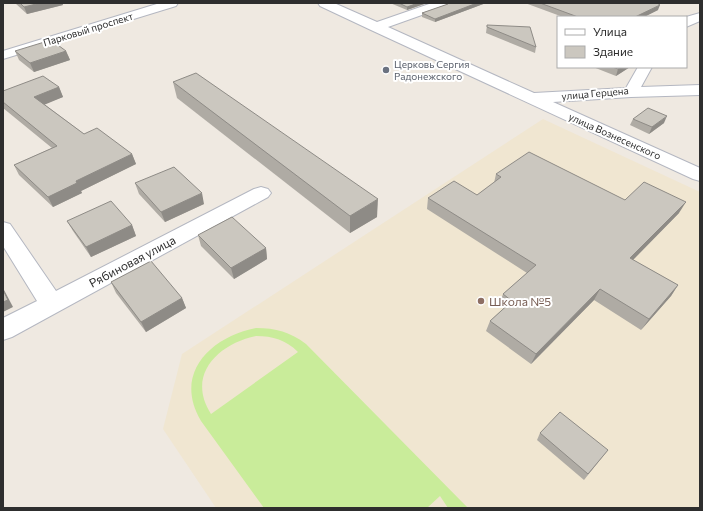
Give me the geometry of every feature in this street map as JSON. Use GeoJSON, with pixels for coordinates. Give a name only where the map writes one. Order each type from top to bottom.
{"type":"FeatureCollection","features":[{"type":"Feature","properties":{"kind":"street","name":"Парковый проспект"},"geometry":{"type":"LineString","coordinates":[[3,55],[172,3]]}},
{"type":"Feature","properties":{"kind":"street","name":"улица Вознесенского"},"geometry":{"type":"LineString","coordinates":[[324,3],[700,175]]}},
{"type":"Feature","properties":{"kind":"street"},"geometry":{"type":"LineString","coordinates":[[376,27],[443,3]]}},
{"type":"Feature","properties":{"kind":"street"},"geometry":{"type":"LineString","coordinates":[[687,22],[700,17]]}},
{"type":"Feature","properties":{"kind":"street","name":"улица Герцена"},"geometry":{"type":"LineString","coordinates":[[530,98],[631,92],[644,68]]}},
{"type":"Feature","properties":{"kind":"street"},"geometry":{"type":"LineString","coordinates":[[631,92],[700,90]]}},
{"type":"Feature","properties":{"kind":"street","name":"Рябиновая улица"},"geometry":{"type":"LineString","coordinates":[[3,330],[261,193]]}},
{"type":"Feature","properties":{"kind":"street"},"geometry":{"type":"LineString","coordinates":[[3,229],[52,304]]}},
{"type":"Feature","properties":{"kind":"shaded area","name":"Школа №5"},"geometry":{"type":"Polygon","coordinates":[[[543,119],[700,192],[700,508],[216,508],[163,429],[182,354],[543,119]]]}},
{"type":"Feature","properties":{"kind":"green space"},"geometry":{"type":"Polygon","coordinates":[[[256,328],[270,329],[294,336],[306,344],[468,508],[448,508],[440,496],[427,508],[264,508],[201,421],[193,404],[191,388],[194,373],[201,360],[211,349],[224,340],[239,333],[256,328]],[[262,336],[242,340],[229,346],[218,354],[210,363],[204,374],[202,386],[204,400],[211,414],[298,352],[289,344],[274,338],[262,336]]]}},
{"type":"Feature","properties":{"kind":"building"},"geometry":{"type":"Polygon","coordinates":[[[20,3],[40,3],[24,7],[20,3]]]}},
{"type":"Feature","properties":{"kind":"building"},"geometry":{"type":"Polygon","coordinates":[[[399,3],[418,3],[407,7],[399,3]]]}},
{"type":"Feature","properties":{"kind":"building"},"geometry":{"type":"Polygon","coordinates":[[[448,3],[477,3],[435,19],[422,13],[448,3]]]}},
{"type":"Feature","properties":{"kind":"building"},"geometry":{"type":"Polygon","coordinates":[[[540,3],[657,3],[660,5],[637,16],[575,16],[540,3]]]}},
{"type":"Feature","properties":{"kind":"building"},"geometry":{"type":"Polygon","coordinates":[[[487,25],[530,27],[536,47],[487,27],[487,25]]]}},
{"type":"Feature","properties":{"kind":"building"},"geometry":{"type":"Polygon","coordinates":[[[51,40],[66,51],[30,63],[15,51],[51,40]]]}},
{"type":"Feature","properties":{"kind":"building"},"geometry":{"type":"Polygon","coordinates":[[[196,73],[378,199],[350,216],[173,82],[196,73]]]}},
{"type":"Feature","properties":{"kind":"building"},"geometry":{"type":"Polygon","coordinates":[[[43,76],[59,87],[34,97],[84,134],[97,128],[132,154],[76,181],[77,183],[48,197],[14,165],[57,146],[3,102],[3,91],[43,76]]]}},
{"type":"Feature","properties":{"kind":"building"},"geometry":{"type":"Polygon","coordinates":[[[648,108],[667,116],[652,127],[633,119],[648,108]]]}},
{"type":"Feature","properties":{"kind":"building"},"geometry":{"type":"Polygon","coordinates":[[[529,152],[625,200],[644,182],[686,202],[630,258],[678,285],[649,319],[600,289],[536,354],[490,321],[512,301],[503,294],[536,265],[428,198],[454,181],[477,195],[501,177],[496,174],[529,152]]]}},
{"type":"Feature","properties":{"kind":"building"},"geometry":{"type":"Polygon","coordinates":[[[174,167],[202,193],[161,212],[135,183],[174,167]]]}},
{"type":"Feature","properties":{"kind":"building"},"geometry":{"type":"Polygon","coordinates":[[[111,201],[132,225],[86,247],[67,221],[111,201]]]}},
{"type":"Feature","properties":{"kind":"building"},"geometry":{"type":"Polygon","coordinates":[[[232,217],[266,248],[231,268],[198,235],[232,217]]]}},
{"type":"Feature","properties":{"kind":"building"},"geometry":{"type":"Polygon","coordinates":[[[151,261],[182,298],[141,322],[111,282],[151,261]]]}},
{"type":"Feature","properties":{"kind":"building"},"geometry":{"type":"Polygon","coordinates":[[[3,290],[8,300],[3,302],[3,290]]]}},
{"type":"Feature","properties":{"kind":"building"},"geometry":{"type":"Polygon","coordinates":[[[560,412],[608,450],[588,474],[540,433],[560,412]]]}},
{"type":"Feature","properties":{"kind":"place","name":"Церковь Сергия Радонежского"},"geometry":{"type":"Point","coordinates":[386,70]}},
{"type":"Feature","properties":{"kind":"place","name":"Школа №5"},"geometry":{"type":"Point","coordinates":[481,301]}}]}
